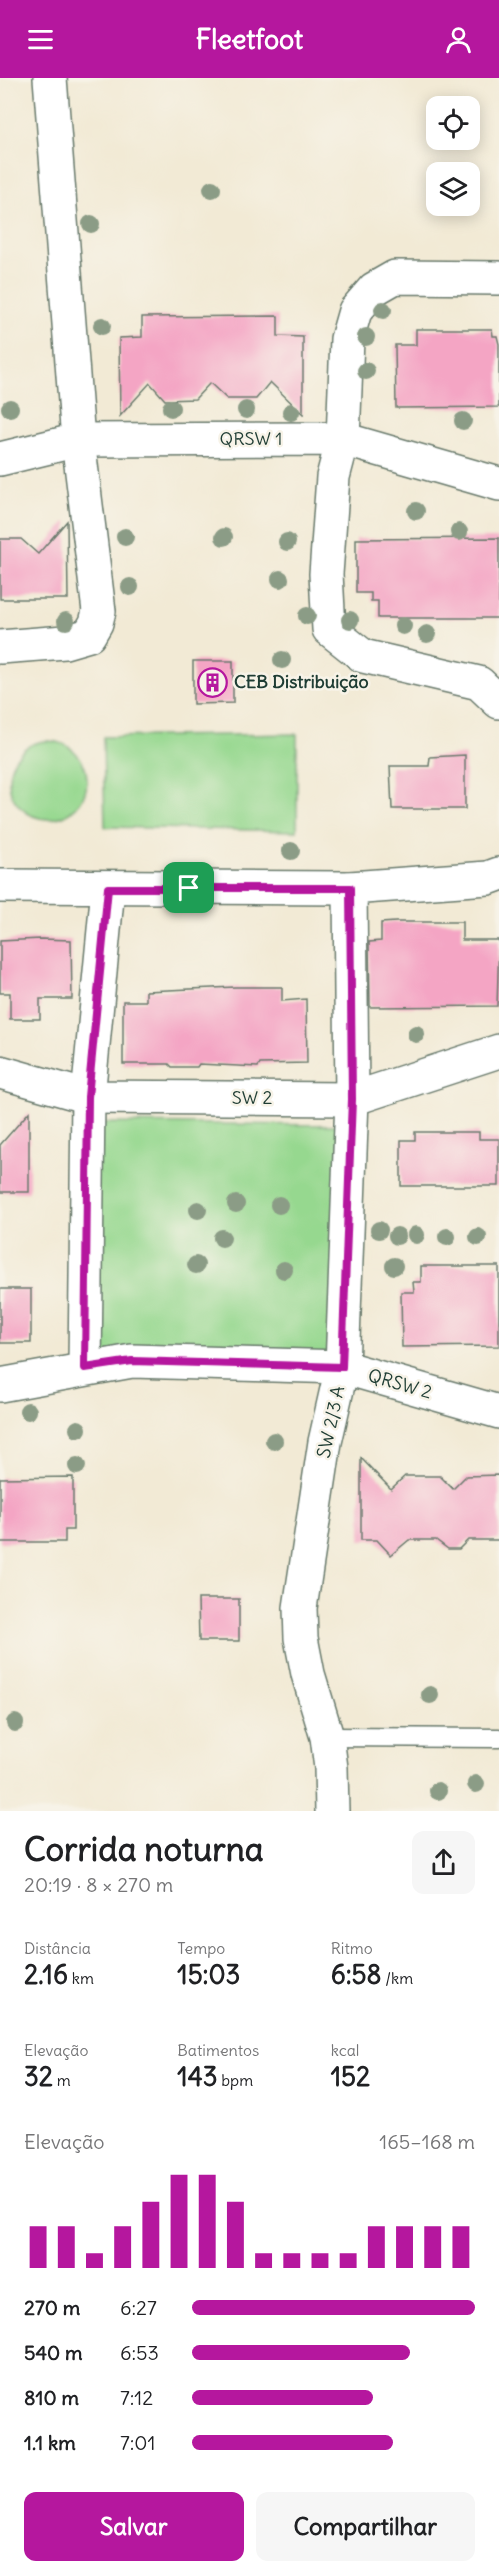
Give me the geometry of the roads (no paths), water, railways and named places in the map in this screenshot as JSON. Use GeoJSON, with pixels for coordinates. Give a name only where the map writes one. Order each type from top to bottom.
{"type":"FeatureCollection","features":[{"type":"Feature","properties":{"kind":"street"},"geometry":{"type":"LineString","coordinates":[[0,647],[65,642],[89,635],[96,623],[99,611],[78,440],[50,78]]}},
{"type":"Feature","properties":{"kind":"street"},"geometry":{"type":"LineString","coordinates":[[499,278],[395,277],[374,289],[355,311],[347,339],[343,439],[333,477],[326,574],[329,628],[363,656],[479,683],[499,702]]}},
{"type":"Feature","properties":{"kind":"street","name":"QRSW 1"},"geometry":{"type":"LineString","coordinates":[[0,459],[78,440],[343,439],[499,484]]}},
{"type":"Feature","properties":{"kind":"street"},"geometry":{"type":"LineString","coordinates":[[0,886],[350,888],[488,878],[499,874]]}},
{"type":"Feature","properties":{"kind":"street"},"geometry":{"type":"LineString","coordinates":[[85,1368],[88,1097],[108,888]]}},
{"type":"Feature","properties":{"kind":"street","name":"SW 2/3 A"},"geometry":{"type":"LineString","coordinates":[[332,1811],[332,1768],[327,1737],[308,1674],[300,1608],[325,1442],[342,1367],[352,1099],[350,888]]}},
{"type":"Feature","properties":{"kind":"street","name":"SW 2"},"geometry":{"type":"LineString","coordinates":[[0,1072],[88,1097],[352,1099],[499,1051]]}},
{"type":"Feature","properties":{"kind":"street","name":"QRSW 2"},"geometry":{"type":"LineString","coordinates":[[0,1385],[132,1361],[342,1367],[499,1412]]}},
{"type":"Feature","properties":{"kind":"lane"},"geometry":{"type":"LineString","coordinates":[[327,1737],[499,1738]]}},
{"type":"Feature","properties":{"kind":"place","name":"CEB Distribuição"},"geometry":{"type":"Point","coordinates":[213,682]}}]}
